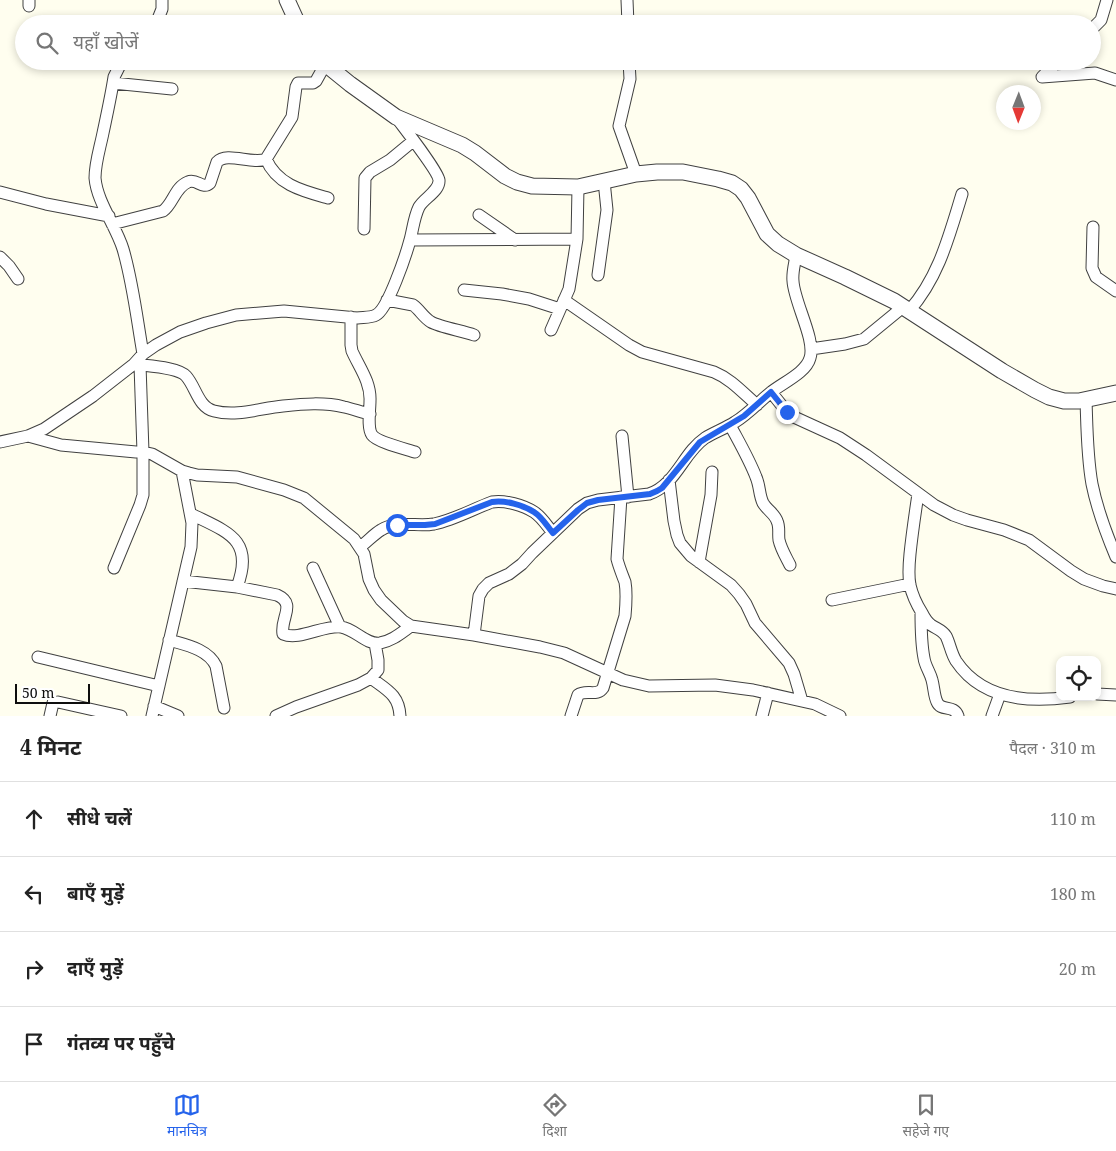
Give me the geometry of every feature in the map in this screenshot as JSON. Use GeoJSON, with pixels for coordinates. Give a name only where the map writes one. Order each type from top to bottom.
{"type":"FeatureCollection","features":[{"type":"Feature","properties":{"kind":"street"},"geometry":{"type":"LineString","coordinates":[[160,15],[162,0]]}},
{"type":"Feature","properties":{"kind":"street"},"geometry":{"type":"LineString","coordinates":[[287,0],[294,15]]}},
{"type":"Feature","properties":{"kind":"street"},"geometry":{"type":"LineString","coordinates":[[627,0],[628,15]]}},
{"type":"Feature","properties":{"kind":"street"},"geometry":{"type":"LineString","coordinates":[[1101,20],[1108,0]]}},
{"type":"Feature","properties":{"kind":"street"},"geometry":{"type":"LineString","coordinates":[[114,568],[143,495],[139,361],[134,301],[124,251],[97,189],[95,178],[97,158],[113,82],[118,70]]}},
{"type":"Feature","properties":{"kind":"street"},"geometry":{"type":"LineString","coordinates":[[0,192],[110,220],[163,211],[168,207],[175,194],[189,181],[208,185],[217,162],[222,158],[262,161],[266,159],[292,117],[298,83],[313,83],[318,79],[322,70]]}},
{"type":"Feature","properties":{"kind":"street"},"geometry":{"type":"LineString","coordinates":[[334,70],[350,84],[396,117],[462,145],[505,176],[517,182],[532,186],[578,187],[636,174],[683,172],[718,179],[732,184],[742,189],[767,234],[778,244],[796,255],[894,301],[1002,371],[1042,394],[1064,401],[1079,401],[1116,393]]}},
{"type":"Feature","properties":{"kind":"street"},"geometry":{"type":"LineString","coordinates":[[630,70],[630,79],[619,126],[636,174]]}},
{"type":"Feature","properties":{"kind":"street"},"geometry":{"type":"LineString","coordinates":[[1049,70],[1042,77],[1095,73],[1116,80]]}},
{"type":"Feature","properties":{"kind":"street"},"geometry":{"type":"LineString","coordinates":[[113,82],[172,89]]}},
{"type":"Feature","properties":{"kind":"street"},"geometry":{"type":"LineString","coordinates":[[4,441],[28,436],[44,430],[180,332],[206,323],[236,315],[284,311],[368,317],[376,315],[381,311],[401,267],[419,206],[438,186],[439,182],[435,171],[396,117]]}},
{"type":"Feature","properties":{"kind":"street"},"geometry":{"type":"LineString","coordinates":[[364,229],[365,178],[370,172],[390,160],[413,141]]}},
{"type":"Feature","properties":{"kind":"street"},"geometry":{"type":"LineString","coordinates":[[266,159],[272,170],[288,184],[301,191],[328,198]]}},
{"type":"Feature","properties":{"kind":"street"},"geometry":{"type":"LineString","coordinates":[[598,275],[607,210],[604,181]]}},
{"type":"Feature","properties":{"kind":"street"},"geometry":{"type":"LineString","coordinates":[[551,330],[568,288],[577,240],[578,187]]}},
{"type":"Feature","properties":{"kind":"street"},"geometry":{"type":"LineString","coordinates":[[811,349],[864,339],[906,309],[923,294],[944,252],[962,194]]}},
{"type":"Feature","properties":{"kind":"street"},"geometry":{"type":"LineString","coordinates":[[479,215],[514,240]]}},
{"type":"Feature","properties":{"kind":"street"},"geometry":{"type":"LineString","coordinates":[[1093,227],[1092,268],[1096,277],[1116,291]]}},
{"type":"Feature","properties":{"kind":"street"},"geometry":{"type":"LineString","coordinates":[[410,240],[577,240]]}},
{"type":"Feature","properties":{"kind":"street"},"geometry":{"type":"LineString","coordinates":[[474,635],[479,596],[483,589],[489,583],[515,570],[578,510],[587,503],[598,500],[650,494],[657,491],[669,480],[700,442],[744,416],[771,392],[805,367],[810,359],[811,349],[793,281],[796,255]]}},
{"type":"Feature","properties":{"kind":"street"},"geometry":{"type":"LineString","coordinates":[[0,257],[18,279]]}},
{"type":"Feature","properties":{"kind":"street"},"geometry":{"type":"LineString","coordinates":[[464,290],[562,304],[642,352],[722,375],[757,405]]}},
{"type":"Feature","properties":{"kind":"street"},"geometry":{"type":"LineString","coordinates":[[387,300],[413,305],[434,323],[474,335]]}},
{"type":"Feature","properties":{"kind":"street"},"geometry":{"type":"LineString","coordinates":[[351,317],[350,345],[368,386],[372,435],[377,440],[415,452]]}},
{"type":"Feature","properties":{"kind":"street"},"geometry":{"type":"LineString","coordinates":[[139,361],[180,372],[186,376],[206,407],[216,412],[232,413],[312,404],[344,406],[370,414]]}},
{"type":"Feature","properties":{"kind":"street"},"geometry":{"type":"LineString","coordinates":[[771,392],[787,412],[794,417],[840,438],[934,504],[953,514],[1029,540],[1084,579],[1098,585],[1116,589]]}},
{"type":"Feature","properties":{"kind":"street"},"geometry":{"type":"LineString","coordinates":[[1086,400],[1088,453],[1092,484],[1102,522],[1116,557]]}},
{"type":"Feature","properties":{"kind":"street"},"geometry":{"type":"LineString","coordinates":[[730,425],[756,476],[761,498],[768,510],[776,518],[779,525],[780,544],[790,565]]}},
{"type":"Feature","properties":{"kind":"street"},"geometry":{"type":"LineString","coordinates":[[28,436],[62,445],[152,454],[182,471],[197,475],[237,477],[284,490],[304,498],[354,539],[364,554],[369,579],[380,600],[403,622],[411,626],[474,635],[564,653],[623,680],[649,686],[715,685],[768,693],[815,704],[840,716]]}},
{"type":"Feature","properties":{"kind":"street"},"geometry":{"type":"LineString","coordinates":[[571,716],[580,693],[601,692],[625,616],[624,582],[617,558],[624,497],[622,436]]}},
{"type":"Feature","properties":{"kind":"street"},"geometry":{"type":"LineString","coordinates":[[178,716],[153,711],[192,541],[192,523],[182,471]]}},
{"type":"Feature","properties":{"kind":"street"},"geometry":{"type":"LineString","coordinates":[[698,562],[711,495],[712,472]]}},
{"type":"Feature","properties":{"kind":"street"},"geometry":{"type":"LineString","coordinates":[[669,480],[677,536],[685,550],[730,585],[746,604],[755,623],[789,663],[802,700]]}},
{"type":"Feature","properties":{"kind":"street"},"geometry":{"type":"LineString","coordinates":[[918,494],[909,570],[910,584],[921,612],[928,623],[944,633],[957,662],[982,687],[991,692],[1033,700],[1056,699]]}},
{"type":"Feature","properties":{"kind":"street"},"geometry":{"type":"LineString","coordinates":[[360,547],[389,526],[435,524],[499,501],[526,508],[535,513],[553,533]]}},
{"type":"Feature","properties":{"kind":"street"},"geometry":{"type":"LineString","coordinates":[[190,514],[228,533],[240,547],[243,556],[243,566],[237,587]]}},
{"type":"Feature","properties":{"kind":"street"},"geometry":{"type":"LineString","coordinates":[[312,568],[340,627]]}},
{"type":"Feature","properties":{"kind":"street"},"geometry":{"type":"LineString","coordinates":[[183,581],[237,587],[283,597],[287,602],[288,609],[282,629],[283,634],[287,636],[340,627],[375,643],[389,640],[411,626]]}},
{"type":"Feature","properties":{"kind":"street"},"geometry":{"type":"LineString","coordinates":[[832,600],[910,584]]}},
{"type":"Feature","properties":{"kind":"street"},"geometry":{"type":"LineString","coordinates":[[921,612],[924,659],[932,680],[936,702],[939,706],[956,711],[958,716]]}},
{"type":"Feature","properties":{"kind":"street"},"geometry":{"type":"LineString","coordinates":[[170,640],[204,652],[214,662],[224,708]]}},
{"type":"Feature","properties":{"kind":"street"},"geometry":{"type":"LineString","coordinates":[[276,716],[358,685],[371,678],[378,670],[375,643]]}},
{"type":"Feature","properties":{"kind":"street"},"geometry":{"type":"LineString","coordinates":[[38,658],[159,686]]}},
{"type":"Feature","properties":{"kind":"street"},"geometry":{"type":"LineString","coordinates":[[371,678],[396,698],[400,708],[400,716]]}},
{"type":"Feature","properties":{"kind":"street"},"geometry":{"type":"LineString","coordinates":[[762,716],[768,693]]}},
{"type":"Feature","properties":{"kind":"street"},"geometry":{"type":"LineString","coordinates":[[992,716],[1000,694]]}},
{"type":"Feature","properties":{"kind":"street"},"geometry":{"type":"LineString","coordinates":[[1101,694],[1116,695]]}},
{"type":"Feature","properties":{"kind":"street"},"geometry":{"type":"LineString","coordinates":[[50,716],[53,703],[58,702],[121,716]]}},
{"type":"Feature","properties":{"kind":"route"},"geometry":{"type":"LineString","coordinates":[[397,525],[435,524],[499,501],[526,508],[535,513],[553,533],[587,503],[650,494],[662,488],[700,442],[744,416],[771,392],[787,412]]}}]}
